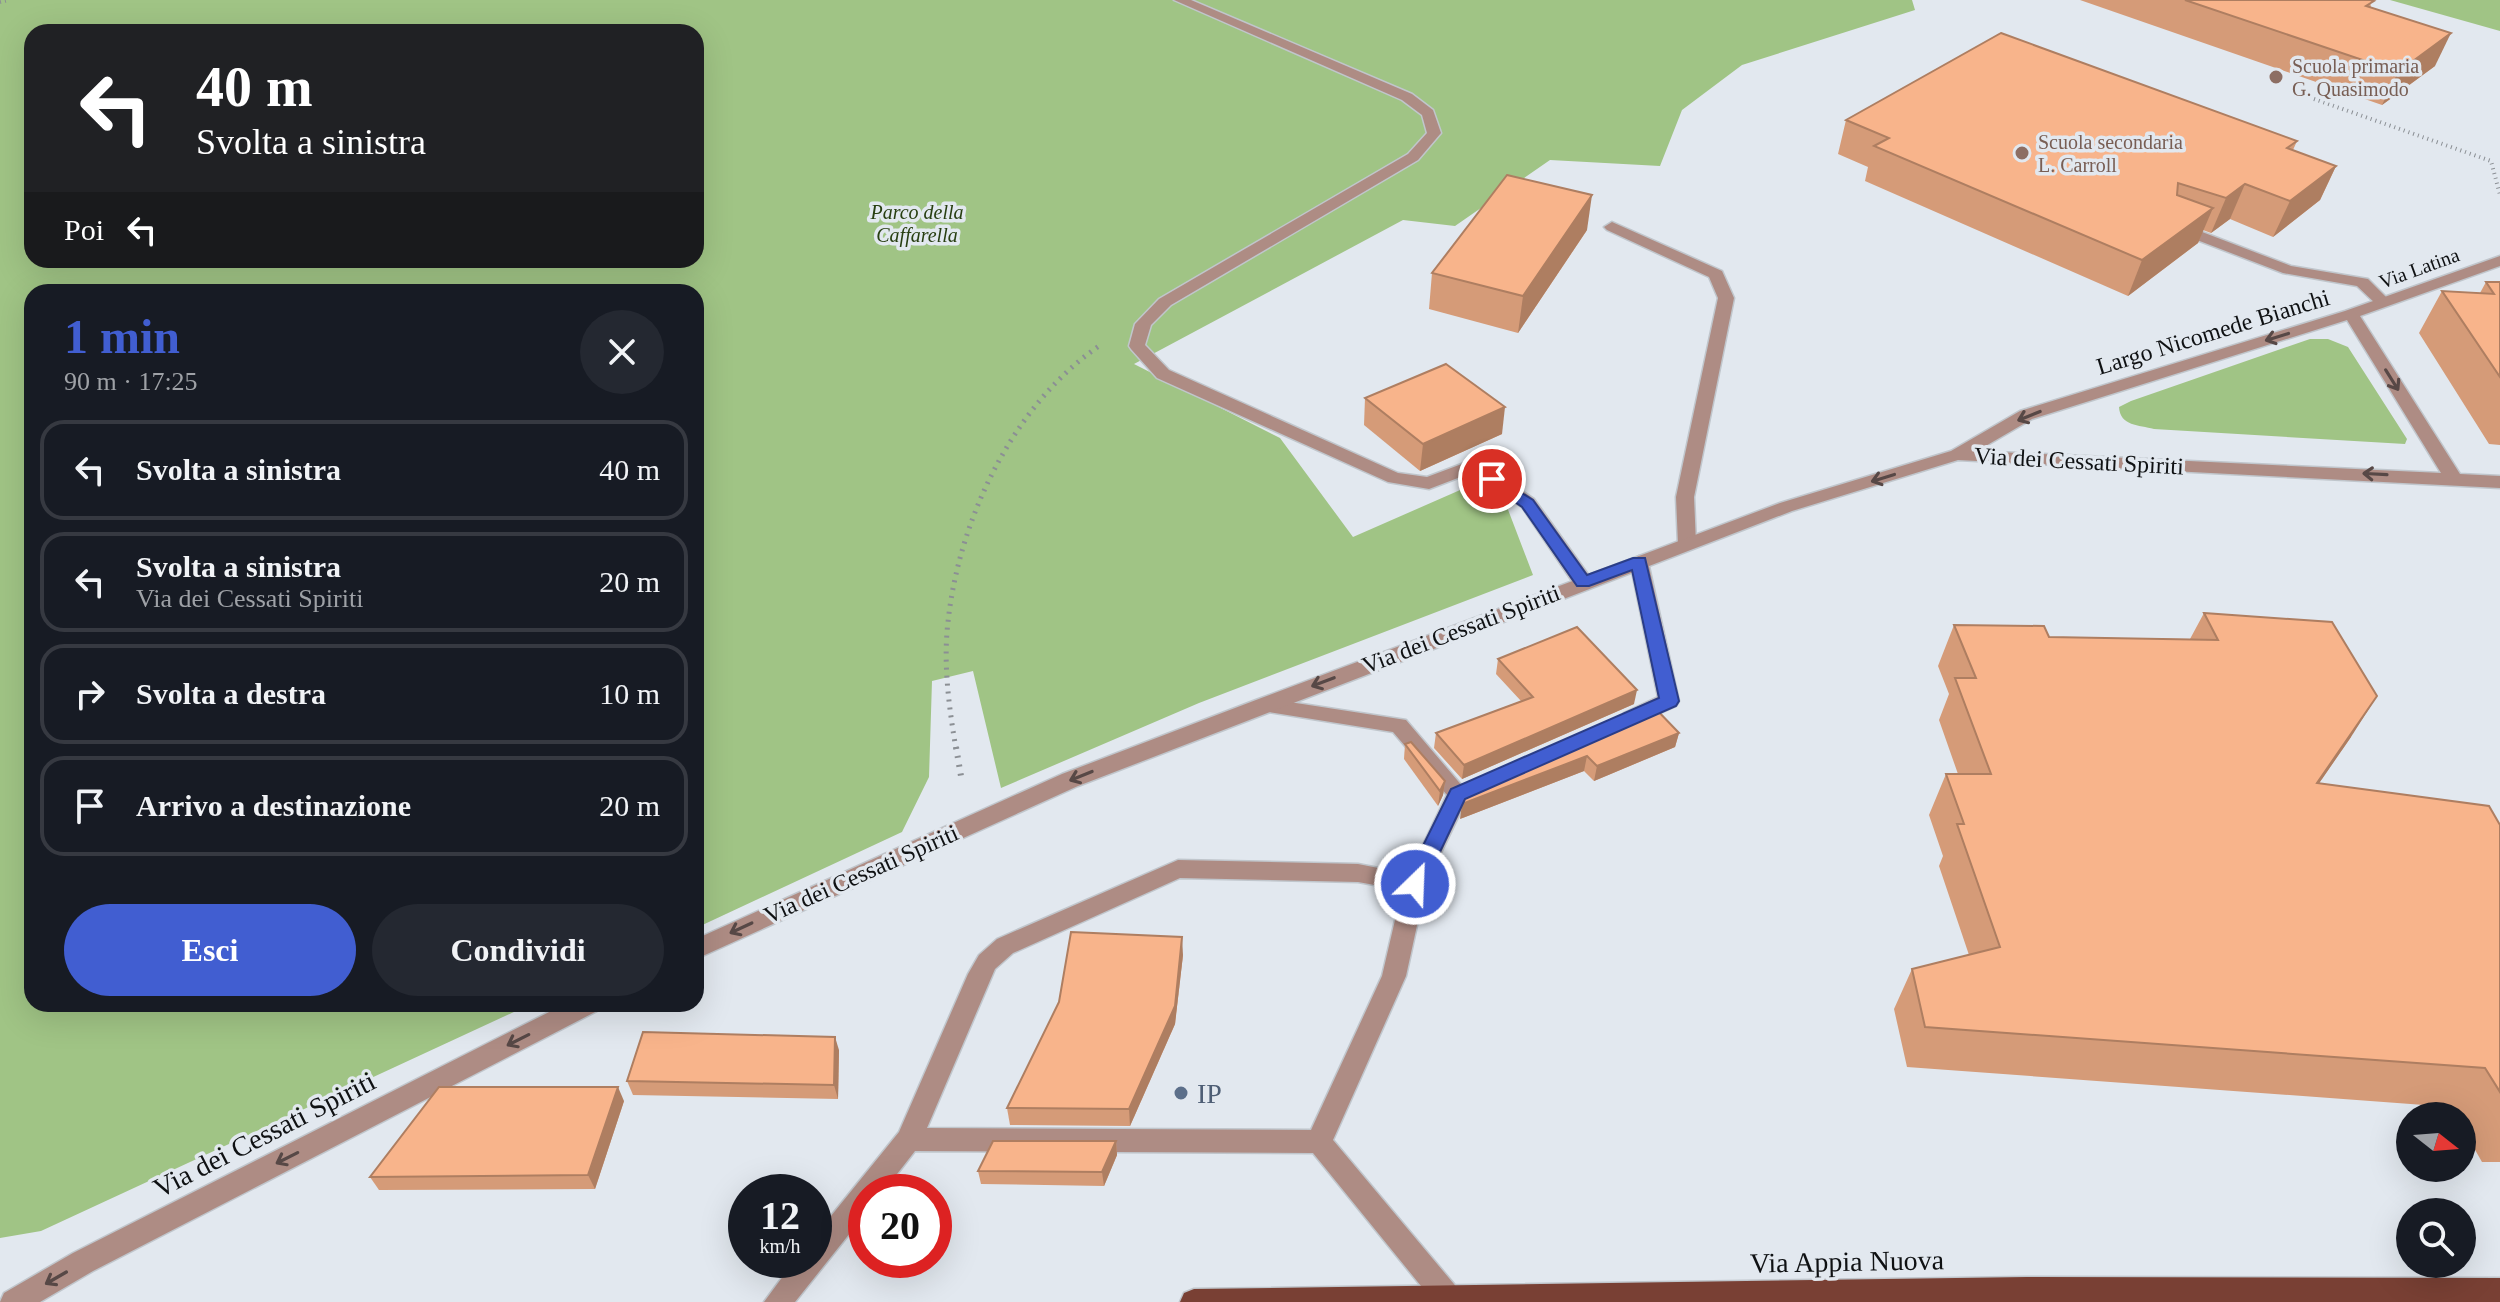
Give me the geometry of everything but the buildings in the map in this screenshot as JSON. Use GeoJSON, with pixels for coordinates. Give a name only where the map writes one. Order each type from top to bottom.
{"type":"FeatureCollection","features":[{"type":"Feature","properties":{"kind":"main road","name":"Via Appia Nuova"},"geometry":{"type":"LineString","coordinates":[[1194,1302],[2027,1290],[2220,1298],[2500,1291]]}},
{"type":"Feature","properties":{"kind":"street"},"geometry":{"type":"LineString","coordinates":[[1180,0],[1407,97],[1428,113],[1434,133],[1413,157],[1165,302],[1143,324],[1137,346],[1163,374],[1394,478],[1429,483],[1473,466],[1528,503],[1583,582]]}},
{"type":"Feature","properties":{"kind":"street"},"geometry":{"type":"LineString","coordinates":[[2169,224],[2288,270],[2362,282],[2383,302]]}},
{"type":"Feature","properties":{"kind":"street"},"geometry":{"type":"LineString","coordinates":[[1612,227],[1716,274],[1726,298],[1685,497],[1687,544]]}},
{"type":"Feature","properties":{"kind":"street","name":"Via Latina"},"geometry":{"type":"LineString","coordinates":[[2351,314],[2500,261]]}},
{"type":"Feature","properties":{"kind":"street","name":"Largo Nicomede Bianchi"},"geometry":{"type":"LineString","coordinates":[[1957,455],[2026,415],[2351,314],[2453,478]]}},
{"type":"Feature","properties":{"kind":"street","name":"Via dei Cessati Spiriti"},"geometry":{"type":"LineString","coordinates":[[704,945],[971,824],[1263,705],[1786,507],[1957,455],[2500,482]]}},
{"type":"Feature","properties":{"kind":"street"},"geometry":{"type":"LineString","coordinates":[[1613,726],[1669,701],[1639,562]]}},
{"type":"Feature","properties":{"kind":"street"},"geometry":{"type":"LineString","coordinates":[[1263,705],[1399,725],[1465,791],[1415,884],[1394,976],[1319,1142]]}},
{"type":"Feature","properties":{"kind":"street"},"geometry":{"type":"LineString","coordinates":[[881,1174],[909,1139],[976,981],[987,962],[1005,946],[1178,869],[1358,873],[1415,884]]}},
{"type":"Feature","properties":{"kind":"street","name":"Via dei Cessati Spiriti"},"geometry":{"type":"LineString","coordinates":[[14,1302],[83,1262],[572,1012]]}},
{"type":"Feature","properties":{"kind":"street"},"geometry":{"type":"LineString","coordinates":[[909,1139],[1319,1142],[1449,1299]]}},
{"type":"Feature","properties":{"kind":"street"},"geometry":{"type":"LineString","coordinates":[[832,1235],[848,1215]]}},
{"type":"Feature","properties":{"kind":"street"},"geometry":{"type":"LineString","coordinates":[[778,1302],[798,1278]]}},
{"type":"Feature","properties":{"kind":"path"},"geometry":{"type":"LineString","coordinates":[[0,2],[9,0]]}},
{"type":"Feature","properties":{"kind":"path"},"geometry":{"type":"LineString","coordinates":[[2314,99],[2491,161],[2500,195]]}},
{"type":"Feature","properties":{"kind":"path"},"geometry":{"type":"LineString","coordinates":[[971,824],[952,727],[948,620],[976,506],[1024,416],[1084,353],[1143,324]]}},
{"type":"Feature","properties":{"kind":"green space","name":"Parco della Caffarella"},"geometry":{"type":"Polygon","coordinates":[[[0,0],[1912,0],[1915,10],[1742,65],[1682,110],[1660,166],[1550,160],[1455,226],[1403,220],[1134,364],[1280,438],[1353,537],[1467,487],[1507,507],[1533,575],[1199,703],[1001,788],[973,671],[932,681],[929,777],[902,832],[704,924],[704,284],[24,284],[24,1012],[514,1012],[41,1231],[0,1238],[0,0]]]}},
{"type":"Feature","properties":{"kind":"green space"},"geometry":{"type":"Polygon","coordinates":[[[2390,0],[2500,0],[2500,31],[2390,0]]]}},
{"type":"Feature","properties":{"kind":"green space"},"geometry":{"type":"Polygon","coordinates":[[[2310,339],[2328,339],[2348,347],[2407,439],[2405,444],[2154,429],[2131,424],[2120,413],[2119,407],[2131,401],[2310,339]]]}},
{"type":"Feature","properties":{"kind":"place","name":"Scuola primaria G. Quasimodo"},"geometry":{"type":"Point","coordinates":[2276,77]}},
{"type":"Feature","properties":{"kind":"place","name":"Scuola secondaria L. Carroll"},"geometry":{"type":"Point","coordinates":[2022,153]}},
{"type":"Feature","properties":{"kind":"place","name":"IP"},"geometry":{"type":"Point","coordinates":[1181,1093]}},
{"type":"Feature","properties":{"kind":"route"},"geometry":{"type":"LineString","coordinates":[[1415,884],[1458,794],[1669,701],[1639,562],[1583,582],[1528,503],[1492,479]]}}]}
